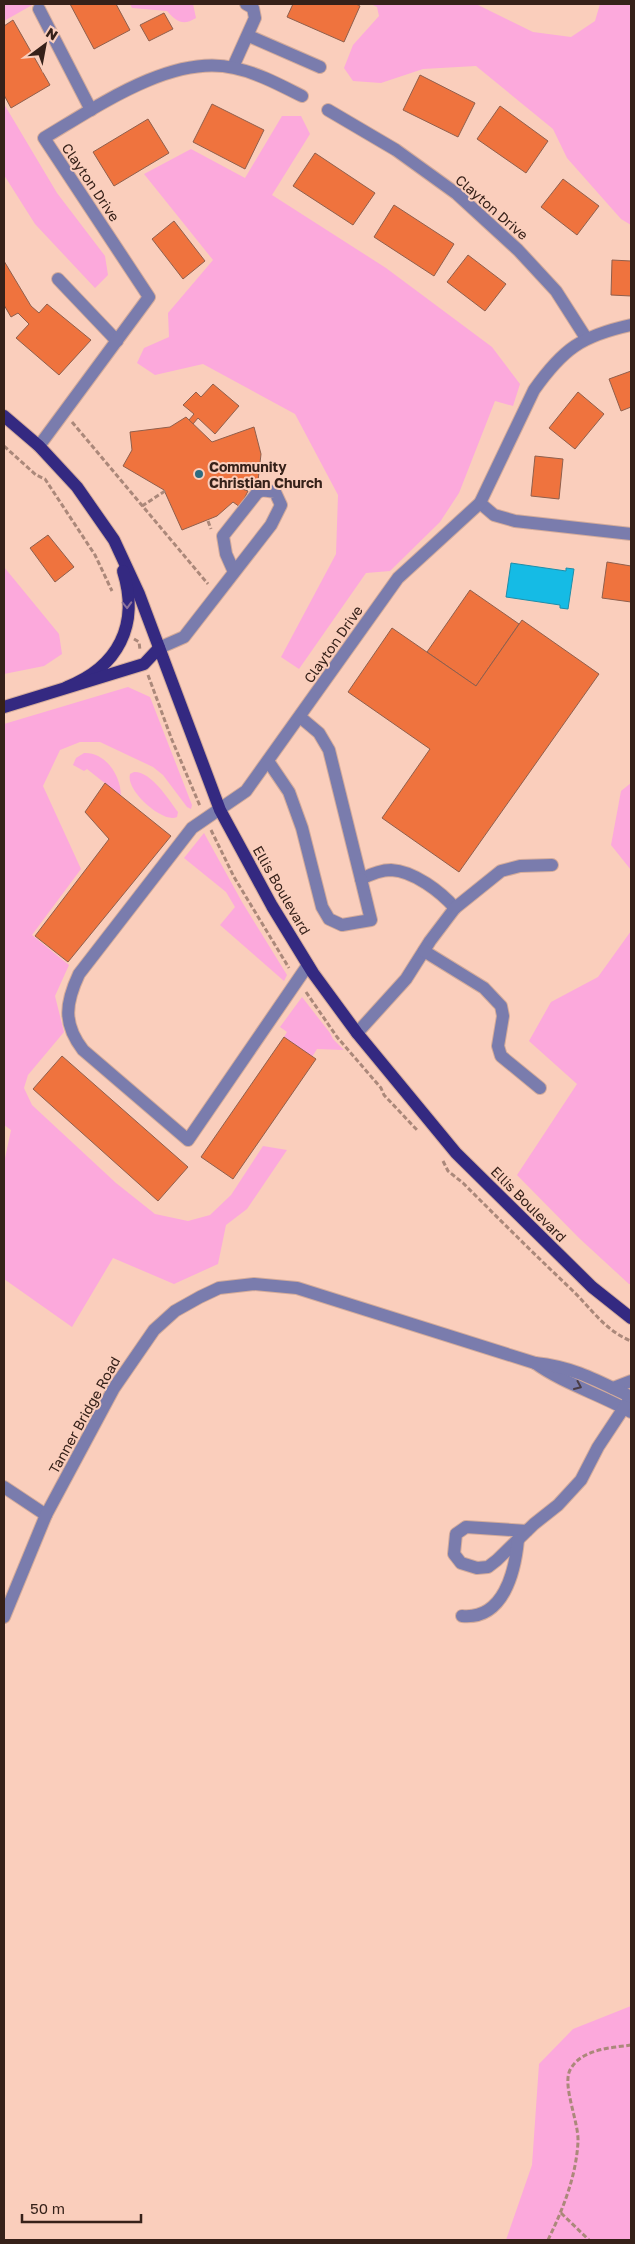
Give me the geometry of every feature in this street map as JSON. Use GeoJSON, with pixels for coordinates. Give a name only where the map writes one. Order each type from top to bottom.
{"type":"FeatureCollection","features":[{"type":"Feature","properties":{"kind":"main road","name":"Ellis Boulevard"},"geometry":{"type":"LineString","coordinates":[[4,416],[39,446],[77,487],[114,540],[139,594],[220,810],[272,906],[308,964],[357,1033],[456,1153],[592,1287],[630,1315]]}},
{"type":"Feature","properties":{"kind":"main road"},"geometry":{"type":"LineString","coordinates":[[67,688],[88,679],[98,671],[116,652],[124,635],[128,612],[127,582],[114,540]]}},
{"type":"Feature","properties":{"kind":"main road"},"geometry":{"type":"LineString","coordinates":[[4,706],[144,664],[159,648]]}},
{"type":"Feature","properties":{"kind":"street"},"geometry":{"type":"LineString","coordinates":[[233,67],[249,36],[255,18],[253,8],[246,4]]}},
{"type":"Feature","properties":{"kind":"street"},"geometry":{"type":"LineString","coordinates":[[39,9],[91,110]]}},
{"type":"Feature","properties":{"kind":"street"},"geometry":{"type":"LineString","coordinates":[[249,36],[320,67]]}},
{"type":"Feature","properties":{"kind":"street","name":"Clayton Drive"},"geometry":{"type":"LineString","coordinates":[[39,446],[149,297],[44,138],[130,87],[172,72],[208,66],[233,67],[260,76],[302,96]]}},
{"type":"Feature","properties":{"kind":"street","name":"Clayton Drive"},"geometry":{"type":"LineString","coordinates":[[328,110],[396,150],[457,194],[518,250],[556,291],[586,338]]}},
{"type":"Feature","properties":{"kind":"street"},"geometry":{"type":"LineString","coordinates":[[58,279],[117,341]]}},
{"type":"Feature","properties":{"kind":"street","name":"Clayton Drive"},"geometry":{"type":"LineString","coordinates":[[308,964],[188,1140],[84,1050],[74,1038],[69,1024],[70,992],[79,974],[192,828],[246,791],[398,578],[480,503],[510,444],[534,390],[564,354],[586,338],[631,325]]}},
{"type":"Feature","properties":{"kind":"street"},"geometry":{"type":"LineString","coordinates":[[159,648],[184,636],[213,586],[234,572],[279,512],[280,498],[275,492],[262,490],[257,493],[225,531],[223,542],[234,572]]}},
{"type":"Feature","properties":{"kind":"street"},"geometry":{"type":"LineString","coordinates":[[480,503],[494,515],[515,521],[631,534]]}},
{"type":"Feature","properties":{"kind":"street"},"geometry":{"type":"LineString","coordinates":[[268,760],[289,792],[302,828],[322,907],[329,919],[342,925],[370,920],[329,750],[319,733],[300,717]]}},
{"type":"Feature","properties":{"kind":"street"},"geometry":{"type":"LineString","coordinates":[[357,1033],[406,979],[455,908],[501,871],[520,866],[552,865]]}},
{"type":"Feature","properties":{"kind":"street"},"geometry":{"type":"LineString","coordinates":[[361,879],[375,872],[392,870],[409,874],[446,898],[455,908]]}},
{"type":"Feature","properties":{"kind":"street"},"geometry":{"type":"LineString","coordinates":[[424,951],[484,988],[501,1006],[503,1016],[498,1046],[501,1056],[540,1088]]}},
{"type":"Feature","properties":{"kind":"street","name":"Tanner Bridge Road"},"geometry":{"type":"LineString","coordinates":[[4,1617],[46,1515],[114,1388],[154,1330],[175,1311],[219,1288],[254,1284],[297,1288],[535,1364],[559,1366],[582,1373],[613,1388],[629,1404]]}},
{"type":"Feature","properties":{"kind":"street","name":"Tanner Bridge Road"},"geometry":{"type":"LineString","coordinates":[[535,1364],[551,1375],[629,1404]]}},
{"type":"Feature","properties":{"kind":"street"},"geometry":{"type":"LineString","coordinates":[[613,1388],[631,1381]]}},
{"type":"Feature","properties":{"kind":"street"},"geometry":{"type":"LineString","coordinates":[[522,1535],[466,1526],[456,1534],[454,1554],[468,1567],[488,1567],[558,1505],[581,1480],[598,1447],[629,1404]]}},
{"type":"Feature","properties":{"kind":"street"},"geometry":{"type":"LineString","coordinates":[[4,1487],[46,1515]]}},
{"type":"Feature","properties":{"kind":"street"},"geometry":{"type":"LineString","coordinates":[[462,1616],[471,1617],[482,1614],[502,1596],[515,1569],[522,1535]]}},
{"type":"Feature","properties":{"kind":"path"},"geometry":{"type":"LineString","coordinates":[[64,413],[142,506],[213,586],[202,592]]}},
{"type":"Feature","properties":{"kind":"path"},"geometry":{"type":"LineString","coordinates":[[4,446],[36,475],[45,479],[95,555],[113,595]]}},
{"type":"Feature","properties":{"kind":"path"},"geometry":{"type":"LineString","coordinates":[[142,506],[165,491]]}},
{"type":"Feature","properties":{"kind":"path"},"geometry":{"type":"LineString","coordinates":[[208,521],[214,537]]}},
{"type":"Feature","properties":{"kind":"path"},"geometry":{"type":"LineString","coordinates":[[131,638],[139,642],[140,651]]}},
{"type":"Feature","properties":{"kind":"path"},"geometry":{"type":"LineString","coordinates":[[548,2240],[561,2212],[572,2176],[578,2140],[568,2085],[569,2071],[577,2061],[588,2053],[631,2045]]}},
{"type":"Feature","properties":{"kind":"path"},"geometry":{"type":"LineString","coordinates":[[561,2212],[589,2240]]}},
{"type":"Feature","properties":{"kind":"shaded area"},"geometry":{"type":"Polygon","coordinates":[[[4,4],[34,4],[4,21],[4,4]]]}},
{"type":"Feature","properties":{"kind":"shaded area"},"geometry":{"type":"Polygon","coordinates":[[[130,4],[193,4],[196,18],[187,22],[180,22],[167,11],[132,8],[130,4]]]}},
{"type":"Feature","properties":{"kind":"shaded area"},"geometry":{"type":"Polygon","coordinates":[[[371,4],[476,4],[533,32],[571,37],[595,21],[600,4],[631,4],[631,225],[621,219],[567,158],[553,129],[476,66],[423,69],[381,83],[353,81],[344,68],[353,45],[379,16],[377,7],[371,4]]]}},
{"type":"Feature","properties":{"kind":"shaded area"},"geometry":{"type":"Polygon","coordinates":[[[4,104],[57,193],[105,256],[108,275],[95,288],[35,224],[4,175],[4,104]]]}},
{"type":"Feature","properties":{"kind":"shaded area"},"geometry":{"type":"Polygon","coordinates":[[[282,116],[301,116],[310,134],[272,195],[386,268],[492,347],[520,384],[513,406],[495,401],[459,493],[440,522],[390,571],[366,573],[299,669],[281,657],[336,554],[338,495],[295,414],[203,364],[155,375],[137,363],[144,348],[169,337],[168,313],[213,260],[144,174],[191,149],[245,178],[282,116]]]}},
{"type":"Feature","properties":{"kind":"shaded area"},"geometry":{"type":"Polygon","coordinates":[[[4,567],[59,634],[62,654],[44,666],[4,674],[4,567]]]}},
{"type":"Feature","properties":{"kind":"shaded area"},"geometry":{"type":"Polygon","coordinates":[[[128,687],[150,697],[192,805],[191,809],[187,807],[163,775],[153,767],[100,742],[80,742],[60,750],[43,786],[81,869],[32,935],[69,965],[55,996],[64,1032],[28,1075],[24,1088],[32,1105],[116,1183],[155,1214],[188,1221],[210,1215],[231,1195],[263,1146],[287,1150],[247,1209],[226,1225],[218,1264],[174,1284],[113,1258],[72,1327],[4,1279],[4,1163],[11,1130],[4,1125],[4,724],[128,687]]]}},
{"type":"Feature","properties":{"kind":"shaded area"},"geometry":{"type":"Polygon","coordinates":[[[84,753],[99,756],[111,767],[118,781],[121,796],[87,769],[84,771],[73,765],[76,758],[84,753]]]}},
{"type":"Feature","properties":{"kind":"shaded area"},"geometry":{"type":"Polygon","coordinates":[[[134,772],[147,776],[159,787],[178,812],[177,817],[171,818],[163,815],[146,804],[133,788],[130,781],[130,774],[134,772]]]}},
{"type":"Feature","properties":{"kind":"shaded area"},"geometry":{"type":"Polygon","coordinates":[[[631,783],[631,870],[611,845],[621,791],[631,783]]]}},
{"type":"Feature","properties":{"kind":"shaded area"},"geometry":{"type":"Polygon","coordinates":[[[204,833],[242,902],[287,975],[284,981],[220,925],[235,907],[226,892],[184,858],[204,833]]]}},
{"type":"Feature","properties":{"kind":"shaded area"},"geometry":{"type":"Polygon","coordinates":[[[631,931],[631,1284],[629,1284],[579,1238],[517,1175],[577,1084],[529,1041],[551,1002],[598,977],[631,931]]]}},
{"type":"Feature","properties":{"kind":"shaded area"},"geometry":{"type":"Polygon","coordinates":[[[302,997],[333,1039],[344,1050],[317,1049],[312,1057],[284,1037],[287,1032],[280,1027],[302,997]]]}},
{"type":"Feature","properties":{"kind":"shaded area"},"geometry":{"type":"Polygon","coordinates":[[[631,2006],[631,2240],[506,2240],[532,2165],[539,2064],[573,2029],[631,2006]]]}},
{"type":"Feature","properties":{"kind":"water"},"geometry":{"type":"Polygon","coordinates":[[[511,563],[566,571],[566,568],[574,569],[568,609],[560,608],[560,605],[506,597],[511,563]]]}},
{"type":"Feature","properties":{"kind":"building"},"geometry":{"type":"Polygon","coordinates":[[[70,4],[116,4],[130,30],[94,49],[70,4]]]}},
{"type":"Feature","properties":{"kind":"building"},"geometry":{"type":"Polygon","coordinates":[[[293,4],[356,4],[360,6],[344,42],[287,17],[293,4]]]}},
{"type":"Feature","properties":{"kind":"building"},"geometry":{"type":"Polygon","coordinates":[[[164,13],[173,29],[149,41],[140,25],[164,13]]]}},
{"type":"Feature","properties":{"kind":"building"},"geometry":{"type":"Polygon","coordinates":[[[13,20],[50,85],[11,108],[4,95],[4,26],[13,20]]]}},
{"type":"Feature","properties":{"kind":"building"},"geometry":{"type":"Polygon","coordinates":[[[420,75],[475,103],[458,137],[403,110],[420,75]]]}},
{"type":"Feature","properties":{"kind":"building"},"geometry":{"type":"Polygon","coordinates":[[[212,104],[264,130],[245,169],[193,142],[212,104]]]}},
{"type":"Feature","properties":{"kind":"building"},"geometry":{"type":"Polygon","coordinates":[[[500,106],[548,141],[526,173],[477,139],[500,106]]]}},
{"type":"Feature","properties":{"kind":"building"},"geometry":{"type":"Polygon","coordinates":[[[148,119],[169,153],[114,186],[93,152],[148,119]]]}},
{"type":"Feature","properties":{"kind":"building"},"geometry":{"type":"Polygon","coordinates":[[[315,153],[375,193],[353,225],[293,186],[315,153]]]}},
{"type":"Feature","properties":{"kind":"building"},"geometry":{"type":"Polygon","coordinates":[[[563,179],[599,206],[577,235],[541,207],[563,179]]]}},
{"type":"Feature","properties":{"kind":"building"},"geometry":{"type":"Polygon","coordinates":[[[394,205],[454,244],[434,276],[374,237],[394,205]]]}},
{"type":"Feature","properties":{"kind":"building"},"geometry":{"type":"Polygon","coordinates":[[[174,221],[205,261],[183,279],[152,239],[174,221]]]}},
{"type":"Feature","properties":{"kind":"building"},"geometry":{"type":"Polygon","coordinates":[[[468,255],[506,284],[485,311],[447,282],[468,255]]]}},
{"type":"Feature","properties":{"kind":"building"},"geometry":{"type":"Polygon","coordinates":[[[612,260],[631,261],[631,296],[611,295],[612,260]]]}},
{"type":"Feature","properties":{"kind":"building"},"geometry":{"type":"Polygon","coordinates":[[[4,261],[31,306],[39,313],[47,304],[91,340],[59,375],[16,338],[29,324],[18,313],[11,317],[4,305],[4,261]]]}},
{"type":"Feature","properties":{"kind":"building"},"geometry":{"type":"Polygon","coordinates":[[[631,371],[631,407],[621,411],[609,379],[631,371]]]}},
{"type":"Feature","properties":{"kind":"building"},"geometry":{"type":"Polygon","coordinates":[[[213,384],[239,406],[215,434],[198,418],[193,424],[189,420],[194,414],[183,405],[196,392],[201,397],[213,384]]]}},
{"type":"Feature","properties":{"kind":"building"},"geometry":{"type":"Polygon","coordinates":[[[578,392],[604,414],[575,449],[549,428],[578,392]]]}},
{"type":"Feature","properties":{"kind":"building","name":"Community Christian Church"},"geometry":{"type":"Polygon","coordinates":[[[186,417],[212,442],[254,427],[261,454],[258,481],[246,480],[242,489],[248,491],[240,507],[233,502],[217,516],[182,530],[164,490],[123,466],[132,450],[130,432],[170,427],[186,417]]]}},
{"type":"Feature","properties":{"kind":"building"},"geometry":{"type":"Polygon","coordinates":[[[535,456],[563,459],[559,499],[531,496],[535,456]]]}},
{"type":"Feature","properties":{"kind":"building"},"geometry":{"type":"Polygon","coordinates":[[[48,535],[74,567],[55,582],[30,548],[48,535]]]}},
{"type":"Feature","properties":{"kind":"building"},"geometry":{"type":"Polygon","coordinates":[[[607,562],[631,566],[631,602],[602,598],[607,562]]]}},
{"type":"Feature","properties":{"kind":"building"},"geometry":{"type":"Polygon","coordinates":[[[470,590],[519,624],[476,686],[427,652],[470,590]]]}},
{"type":"Feature","properties":{"kind":"building"},"geometry":{"type":"Polygon","coordinates":[[[522,620],[599,674],[459,872],[382,818],[430,749],[348,692],[392,628],[476,686],[522,620]]]}},
{"type":"Feature","properties":{"kind":"building"},"geometry":{"type":"Polygon","coordinates":[[[105,783],[171,836],[68,962],[35,936],[109,839],[85,812],[105,783]]]}},
{"type":"Feature","properties":{"kind":"building"},"geometry":{"type":"Polygon","coordinates":[[[284,1037],[316,1059],[233,1179],[201,1157],[284,1037]]]}},
{"type":"Feature","properties":{"kind":"building"},"geometry":{"type":"Polygon","coordinates":[[[62,1056],[188,1167],[158,1201],[33,1089],[62,1056]]]}},
{"type":"Feature","properties":{"kind":"place","name":"Community Christian Church"},"geometry":{"type":"Point","coordinates":[199,474]}}]}
